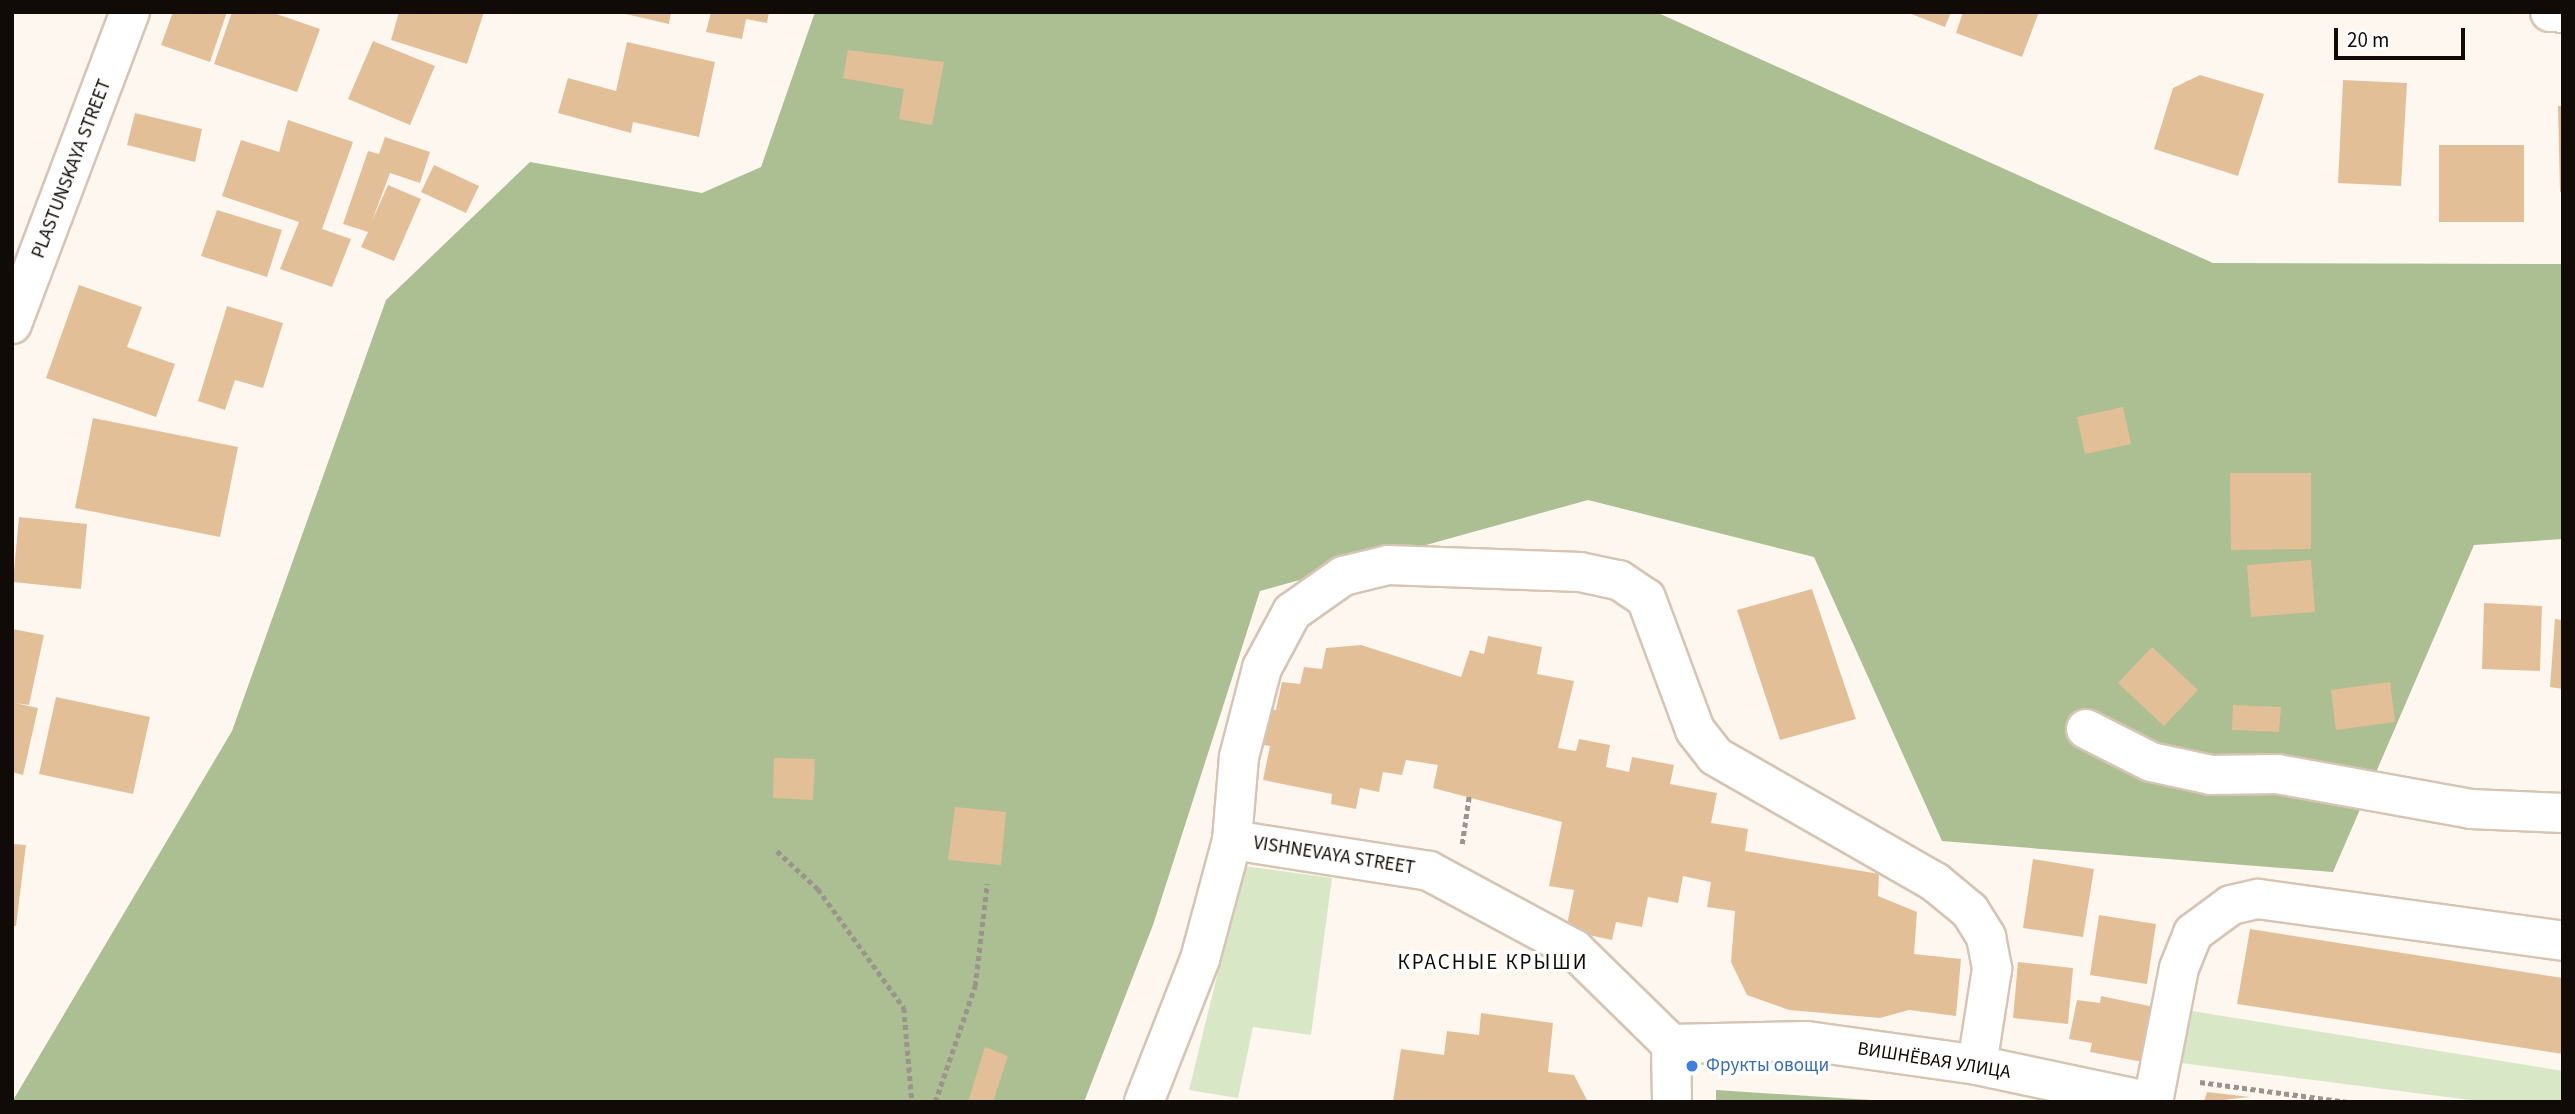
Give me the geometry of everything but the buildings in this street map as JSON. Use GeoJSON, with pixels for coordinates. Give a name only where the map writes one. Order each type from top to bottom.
{"type":"FeatureCollection","features":[{"type":"Feature","properties":{"kind":"street","name":"PLASTUNSKAYA STREET"},"geometry":{"type":"LineString","coordinates":[[12,324],[130,12]]}},
{"type":"Feature","properties":{"kind":"street"},"geometry":{"type":"LineString","coordinates":[[2550,12],[2563,13]]}},
{"type":"Feature","properties":{"kind":"street"},"geometry":{"type":"LineString","coordinates":[[1144,1102],[1200,959],[1232,839],[1239,757],[1262,668],[1292,612],[1343,576],[1388,565],[1580,572],[1619,580],[1646,598],[1695,730],[1715,756],[1935,882],[1970,911],[1986,937],[1992,969],[1977,1065]]}},
{"type":"Feature","properties":{"kind":"street"},"geometry":{"type":"LineString","coordinates":[[2086,729],[2151,762],[2211,775],[2277,774],[2471,809],[2563,813]]}},
{"type":"Feature","properties":{"kind":"street","name":"VISHNEVAYA STREET"},"geometry":{"type":"LineString","coordinates":[[1232,839],[1429,871],[1574,949],[1671,1044]]}},
{"type":"Feature","properties":{"kind":"street"},"geometry":{"type":"LineString","coordinates":[[2152,1102],[2179,968],[2193,933],[2231,905],[2258,899],[2563,941]]}},
{"type":"Feature","properties":{"kind":"street","name":"ВИШНЁВАЯ УЛИЦА"},"geometry":{"type":"LineString","coordinates":[[1671,1044],[1807,1041],[1977,1065],[2152,1102]]}},
{"type":"Feature","properties":{"kind":"street"},"geometry":{"type":"LineString","coordinates":[[1671,1044],[1672,1102]]}},
{"type":"Feature","properties":{"kind":"path"},"geometry":{"type":"LineString","coordinates":[[777,851],[818,889],[904,1008],[912,1102]]}},
{"type":"Feature","properties":{"kind":"path"},"geometry":{"type":"LineString","coordinates":[[935,1102],[975,986],[987,884]]}},
{"type":"Feature","properties":{"kind":"green space"},"geometry":{"type":"Polygon","coordinates":[[[815,12],[1656,12],[2213,263],[2563,264],[2563,539],[2474,545],[2333,872],[1942,841],[1814,557],[1588,500],[1260,591],[1153,925],[1084,1102],[12,1102],[232,731],[386,300],[530,162],[702,193],[761,167],[815,12]]]}},
{"type":"Feature","properties":{"kind":"green space"},"geometry":{"type":"Polygon","coordinates":[[[1244,866],[1332,878],[1311,1035],[1253,1027],[1238,1098],[1189,1090],[1244,866]]]}},
{"type":"Feature","properties":{"kind":"green space"},"geometry":{"type":"Polygon","coordinates":[[[2192,1011],[2563,1071],[2563,1102],[2486,1102],[2181,1063],[2192,1011]]]}},
{"type":"Feature","properties":{"kind":"green space"},"geometry":{"type":"Polygon","coordinates":[[[1716,1090],[1902,1102],[1716,1102],[1716,1090]]]}},
{"type":"Feature","properties":{"kind":"place","name":"Фрукты овощи"},"geometry":{"type":"Point","coordinates":[1692,1066]}},
{"type":"Feature","properties":{"kind":"district","name":"КРАСНЫЕ КРЫШИ"},"geometry":{"type":"Point","coordinates":[1493,962]}}]}
